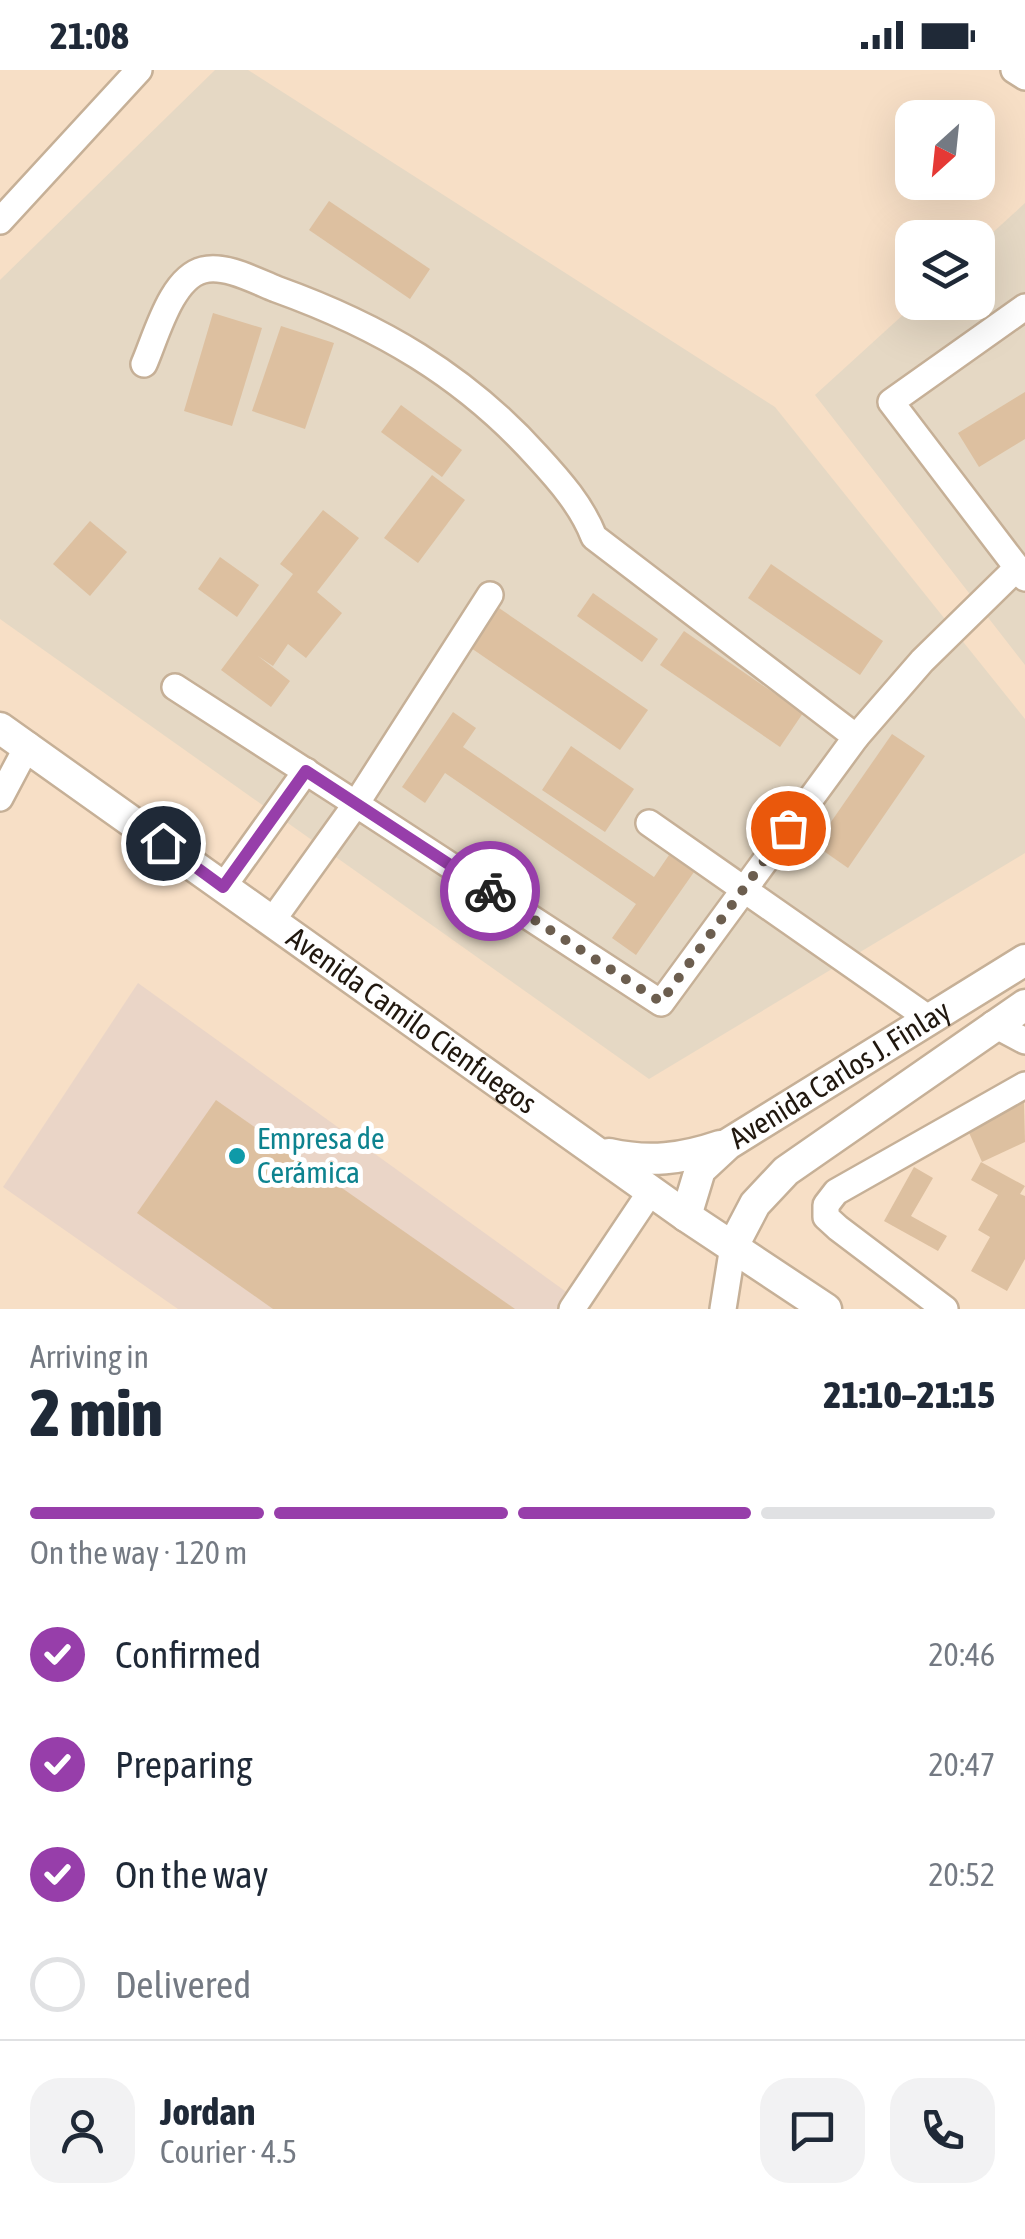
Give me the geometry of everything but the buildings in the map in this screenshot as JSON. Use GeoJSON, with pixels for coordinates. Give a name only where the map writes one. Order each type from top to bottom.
{"type":"FeatureCollection","features":[{"type":"Feature","properties":{"kind":"main road","name":"Avenida Camilo Cienfuegos"},"geometry":{"type":"LineString","coordinates":[[0,728],[686,1216],[826,1309]]}},
{"type":"Feature","properties":{"kind":"main road","name":"Avenida Carlos J. Finlay"},"geometry":{"type":"LineString","coordinates":[[686,1216],[700,1170],[728,1144],[1025,960]]}},
{"type":"Feature","properties":{"kind":"main road","name":"Avenida Carlos J. Finlay"},"geometry":{"type":"LineString","coordinates":[[732,1246],[755,1204],[786,1170],[1025,1005]]}},
{"type":"Feature","properties":{"kind":"main road"},"geometry":{"type":"LineString","coordinates":[[596,1152],[644,1162],[691,1156],[728,1144]]}},
{"type":"Feature","properties":{"kind":"street"},"geometry":{"type":"LineString","coordinates":[[0,221],[139,70]]}},
{"type":"Feature","properties":{"kind":"street"},"geometry":{"type":"LineString","coordinates":[[1014,70],[1025,77]]}},
{"type":"Feature","properties":{"kind":"street"},"geometry":{"type":"LineString","coordinates":[[144,364],[184,279],[204,269],[242,276],[327,307],[401,342],[487,404],[555,476],[586,516],[594,537],[856,737]]}},
{"type":"Feature","properties":{"kind":"street"},"geometry":{"type":"LineString","coordinates":[[174,687],[661,1002],[856,737],[922,661],[1021,573],[890,402],[1025,307]]}},
{"type":"Feature","properties":{"kind":"street"},"geometry":{"type":"LineString","coordinates":[[272,921],[356,804],[490,595]]}},
{"type":"Feature","properties":{"kind":"street"},"geometry":{"type":"LineString","coordinates":[[0,798],[28,745]]}},
{"type":"Feature","properties":{"kind":"street"},"geometry":{"type":"LineString","coordinates":[[223,887],[306,771]]}},
{"type":"Feature","properties":{"kind":"street"},"geometry":{"type":"LineString","coordinates":[[649,823],[928,1018]]}},
{"type":"Feature","properties":{"kind":"street"},"geometry":{"type":"LineString","coordinates":[[993,1024],[1025,1041]]}},
{"type":"Feature","properties":{"kind":"street"},"geometry":{"type":"LineString","coordinates":[[945,1309],[838,1228],[826,1217],[826,1205],[836,1192],[1025,1085]]}},
{"type":"Feature","properties":{"kind":"street"},"geometry":{"type":"LineString","coordinates":[[572,1309],[651,1191]]}},
{"type":"Feature","properties":{"kind":"street"},"geometry":{"type":"LineString","coordinates":[[724,1309],[732,1246]]}},
{"type":"Feature","properties":{"kind":"shaded area"},"geometry":{"type":"Polygon","coordinates":[[[215,70],[248,70],[775,407],[1025,719],[1025,853],[649,1079],[0,619],[0,280],[215,70]]]}},
{"type":"Feature","properties":{"kind":"shaded area"},"geometry":{"type":"Polygon","coordinates":[[[1025,203],[1025,665],[815,395],[897,320],[995,320],[995,230],[1025,203]]]}},
{"type":"Feature","properties":{"kind":"shaded area"},"geometry":{"type":"Polygon","coordinates":[[[138,983],[590,1309],[178,1309],[3,1187],[138,983]]]}},
{"type":"Feature","properties":{"kind":"way so far"},"geometry":{"type":"LineString","coordinates":[[490,891],[661,1002],[788,828]]}},
{"type":"Feature","properties":{"kind":"place","name":"Empresa de Cerámica"},"geometry":{"type":"Point","coordinates":[237,1156]}},
{"type":"Feature","properties":{"kind":"route"},"geometry":{"type":"LineString","coordinates":[[163,843],[223,887],[306,771],[490,891]]}}]}
